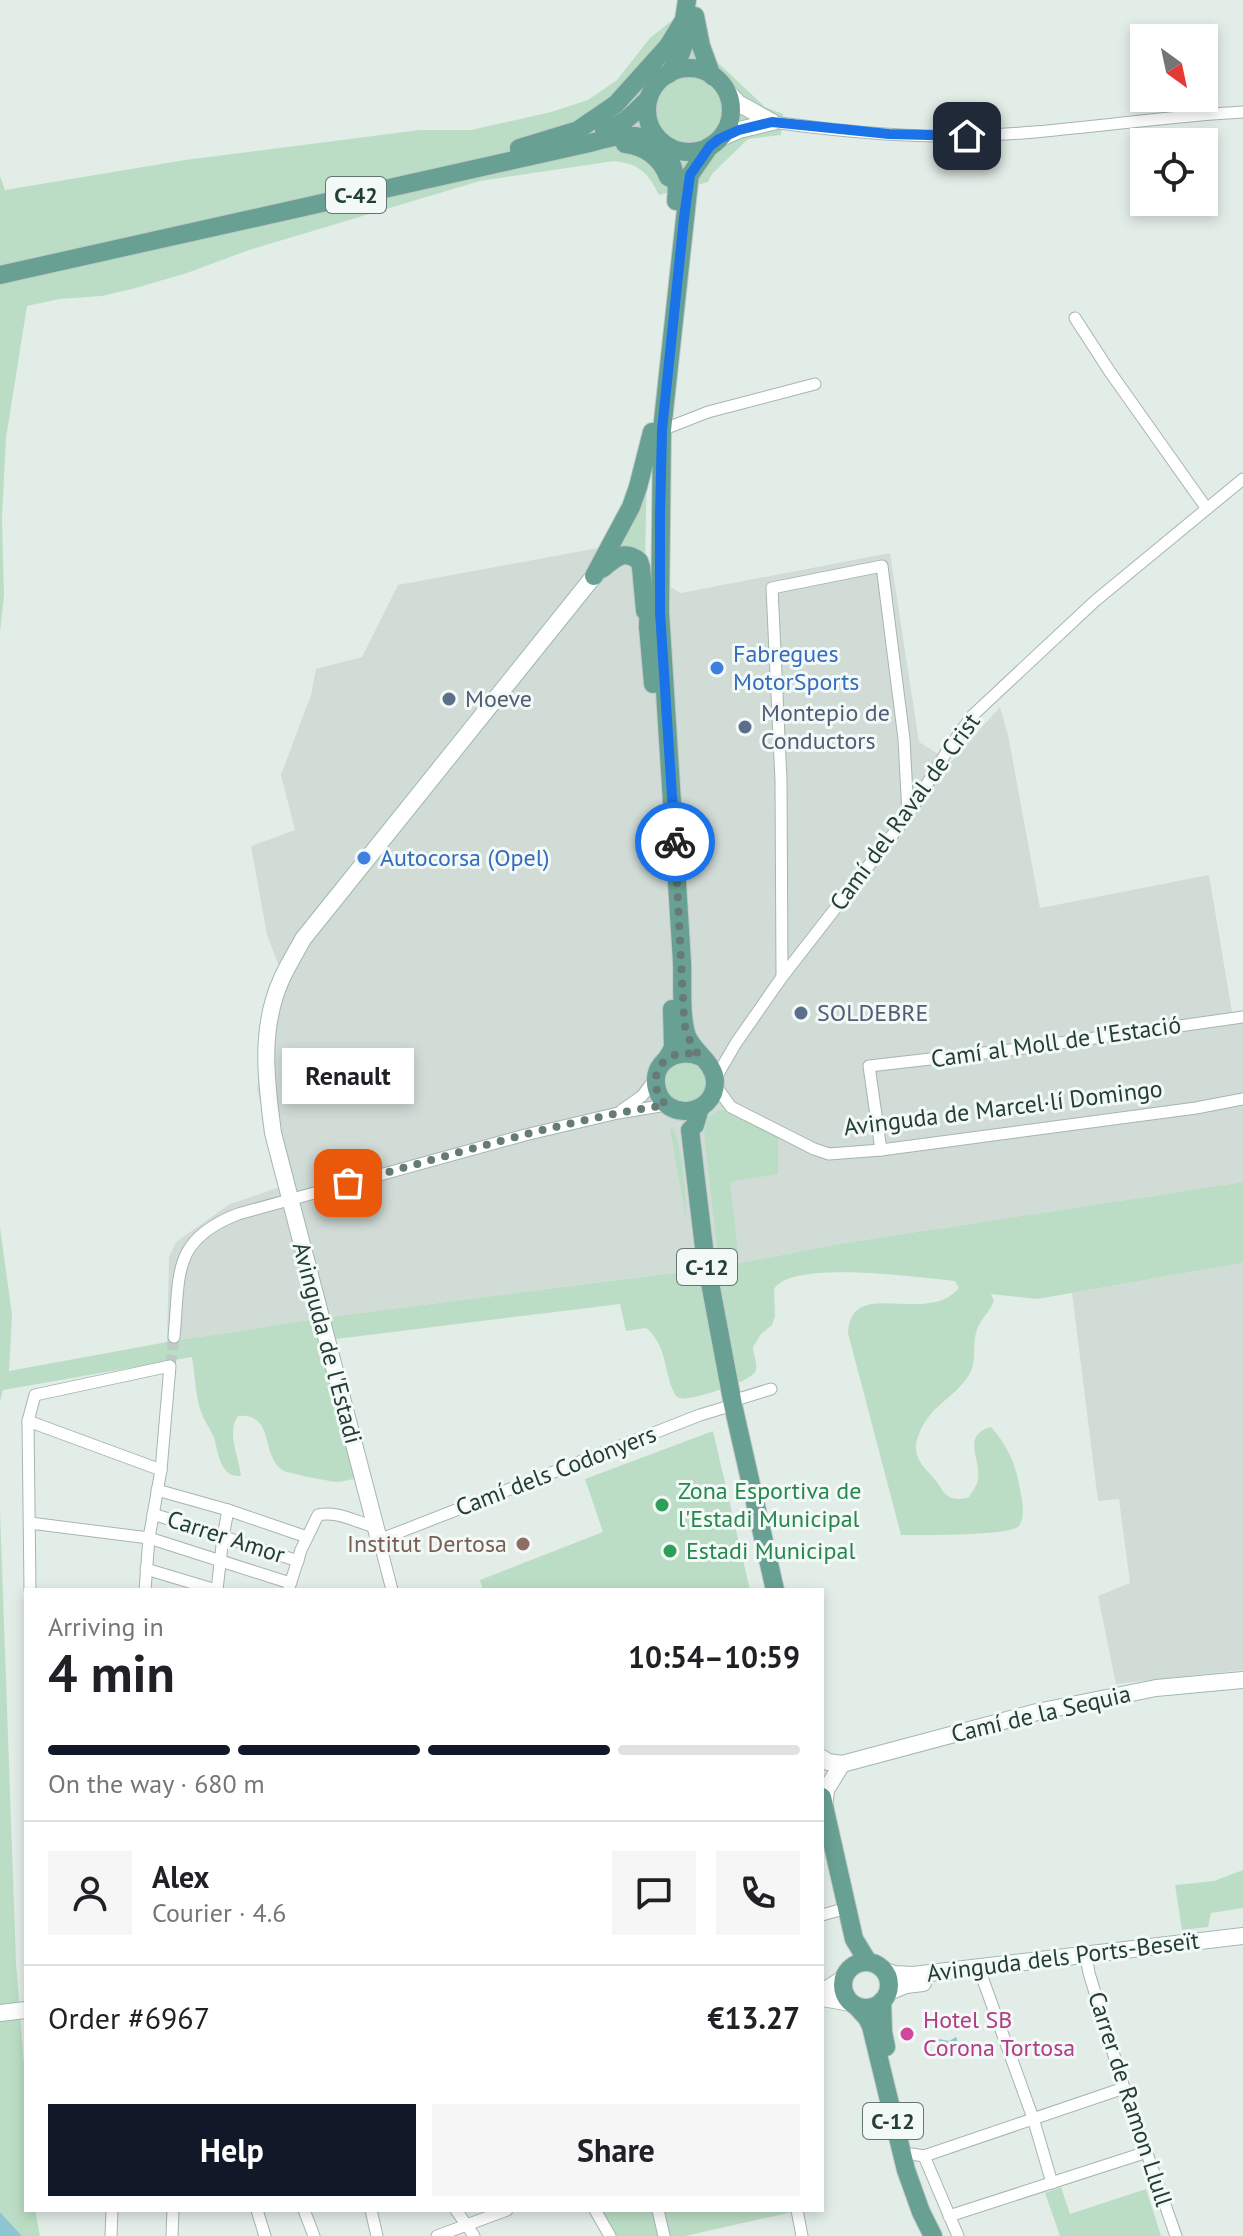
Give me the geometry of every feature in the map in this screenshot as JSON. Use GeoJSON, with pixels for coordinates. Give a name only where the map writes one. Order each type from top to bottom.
{"type":"FeatureCollection","features":[{"type":"Feature","properties":{"kind":"main road"},"geometry":{"type":"LineString","coordinates":[[669,74],[681,53],[692,4]]}},
{"type":"Feature","properties":{"kind":"main road"},"geometry":{"type":"LineString","coordinates":[[669,1107],[681,1112],[701,1107],[709,1100],[715,1082],[711,1067],[700,1057],[686,1034],[684,1019],[660,612],[657,431],[689,182],[690,175],[730,118],[730,106],[701,46],[692,4]]}},
{"type":"Feature","properties":{"kind":"main road"},"geometry":{"type":"LineString","coordinates":[[519,148],[578,130],[616,104],[668,46],[692,4]]}},
{"type":"Feature","properties":{"kind":"main road"},"geometry":{"type":"LineString","coordinates":[[648,627],[657,431],[677,181],[675,169],[662,142],[648,121],[648,99],[656,85],[677,70],[691,69],[719,83]]}},
{"type":"Feature","properties":{"kind":"main road","name":"C-42"},"geometry":{"type":"LineString","coordinates":[[0,275],[121,241],[617,127],[648,99]]}},
{"type":"Feature","properties":{"kind":"main road","name":"C-42"},"geometry":{"type":"LineString","coordinates":[[0,263],[121,241],[623,135],[634,134],[662,142]]}},
{"type":"Feature","properties":{"kind":"main road"},"geometry":{"type":"LineString","coordinates":[[662,142],[672,149],[687,152],[699,151],[715,142]]}},
{"type":"Feature","properties":{"kind":"main road"},"geometry":{"type":"LineString","coordinates":[[590,143],[642,147],[659,161],[672,187],[673,225]]}},
{"type":"Feature","properties":{"kind":"main road"},"geometry":{"type":"LineString","coordinates":[[594,576],[631,507],[657,431]]}},
{"type":"Feature","properties":{"kind":"main road"},"geometry":{"type":"LineString","coordinates":[[594,576],[619,555],[626,554],[639,561],[641,567],[667,857],[673,1048],[666,1060]]}},
{"type":"Feature","properties":{"kind":"main road"},"geometry":{"type":"LineString","coordinates":[[700,1057],[685,1052],[672,1056],[660,1066],[656,1078],[657,1093],[690,1130],[701,1107]]}},
{"type":"Feature","properties":{"kind":"main road","name":"C-12"},"geometry":{"type":"LineString","coordinates":[[690,1130],[705,1256],[732,1403],[775,1588]]}},
{"type":"Feature","properties":{"kind":"main road","name":"C-12"},"geometry":{"type":"LineString","coordinates":[[824,1813],[827,1842],[854,1939],[844,1993],[871,2026],[906,2170],[933,2236]]}},
{"type":"Feature","properties":{"kind":"main road","name":"C-12"},"geometry":{"type":"LineString","coordinates":[[854,1939],[888,1979],[883,2032],[918,2155],[928,2204],[945,2236]]}},
{"type":"Feature","properties":{"kind":"main road"},"geometry":{"type":"LineString","coordinates":[[846,1974],[858,1964],[876,1966]]}},
{"type":"Feature","properties":{"kind":"main road"},"geometry":{"type":"LineString","coordinates":[[854,2004],[870,2008],[884,1997]]}},
{"type":"Feature","properties":{"kind":"street"},"geometry":{"type":"LineString","coordinates":[[719,83],[738,103],[772,122]]}},
{"type":"Feature","properties":{"kind":"street"},"geometry":{"type":"LineString","coordinates":[[715,142],[739,130],[772,122],[889,134],[967,136],[1243,112]]}},
{"type":"Feature","properties":{"kind":"street"},"geometry":{"type":"LineString","coordinates":[[1075,318],[1207,509]]}},
{"type":"Feature","properties":{"kind":"street"},"geometry":{"type":"LineString","coordinates":[[657,431],[708,412],[815,384]]}},
{"type":"Feature","properties":{"kind":"street","name":"Camí del Raval de Crist"},"geometry":{"type":"LineString","coordinates":[[715,1082],[736,1043],[782,977],[908,815],[972,716],[1095,601],[1243,479]]}},
{"type":"Feature","properties":{"kind":"street"},"geometry":{"type":"LineString","coordinates":[[782,977],[781,780],[772,588],[882,566],[904,739],[908,815]]}},
{"type":"Feature","properties":{"kind":"street","name":"Avinguda de l'Estadi"},"geometry":{"type":"LineString","coordinates":[[392,1588],[273,1133],[265,1073],[267,1024],[281,979],[303,939],[594,576]]}},
{"type":"Feature","properties":{"kind":"street","name":"Camí al Moll de l'Estació"},"geometry":{"type":"LineString","coordinates":[[881,1150],[869,1066],[1010,1050],[1243,1017]]}},
{"type":"Feature","properties":{"kind":"street"},"geometry":{"type":"LineString","coordinates":[[700,1057],[713,1057],[736,1043]]}},
{"type":"Feature","properties":{"kind":"street"},"geometry":{"type":"LineString","coordinates":[[618,1113],[642,1096],[656,1078]]}},
{"type":"Feature","properties":{"kind":"street"},"geometry":{"type":"LineString","coordinates":[[715,1082],[731,1107]]}},
{"type":"Feature","properties":{"kind":"street","name":"Avinguda de Marcel·lí Domingo"},"geometry":{"type":"LineString","coordinates":[[731,1107],[814,1149],[829,1154],[850,1154],[1243,1099]]}},
{"type":"Feature","properties":{"kind":"street"},"geometry":{"type":"LineString","coordinates":[[174,1337],[181,1265],[188,1248],[216,1223],[525,1135],[618,1113],[669,1107]]}},
{"type":"Feature","properties":{"kind":"street"},"geometry":{"type":"LineString","coordinates":[[701,1107],[731,1107]]}},
{"type":"Feature","properties":{"kind":"street"},"geometry":{"type":"LineString","coordinates":[[30,1588],[28,1421],[35,1395],[170,1366],[161,1470],[149,1538],[145,1588]]}},
{"type":"Feature","properties":{"kind":"street","name":"Camí dels Codonyers"},"geometry":{"type":"LineString","coordinates":[[378,1534],[771,1389]]}},
{"type":"Feature","properties":{"kind":"street"},"geometry":{"type":"LineString","coordinates":[[28,1421],[161,1470]]}},
{"type":"Feature","properties":{"kind":"street"},"geometry":{"type":"LineString","coordinates":[[157,1490],[307,1537]]}},
{"type":"Feature","properties":{"kind":"street"},"geometry":{"type":"LineString","coordinates":[[217,1588],[228,1510]]}},
{"type":"Feature","properties":{"kind":"street"},"geometry":{"type":"LineString","coordinates":[[30,1523],[149,1538],[290,1587],[318,1515],[325,1513],[378,1534]]}},
{"type":"Feature","properties":{"kind":"street","name":"Carrer Amor"},"geometry":{"type":"LineString","coordinates":[[153,1514],[298,1561]]}},
{"type":"Feature","properties":{"kind":"street"},"geometry":{"type":"LineString","coordinates":[[146,1569],[210,1588]]}},
{"type":"Feature","properties":{"kind":"street","name":"Camí de la Sequia"},"geometry":{"type":"LineString","coordinates":[[842,1764],[1037,1712],[1156,1688],[1243,1680]]}},
{"type":"Feature","properties":{"kind":"street"},"geometry":{"type":"LineString","coordinates":[[824,1759],[842,1764],[824,1799]]}},
{"type":"Feature","properties":{"kind":"street"},"geometry":{"type":"LineString","coordinates":[[824,1914],[847,1908]]}},
{"type":"Feature","properties":{"kind":"street","name":"Avinguda dels Ports-Beseït"},"geometry":{"type":"LineString","coordinates":[[876,1966],[894,1974],[913,1975],[1243,1936]]}},
{"type":"Feature","properties":{"kind":"street","name":"Avinguda dels Ports-Beseït"},"geometry":{"type":"LineString","coordinates":[[884,1997],[913,1983],[1243,1945]]}},
{"type":"Feature","properties":{"kind":"street","name":"Carrer de Ramon Llull"},"geometry":{"type":"LineString","coordinates":[[1087,1962],[1124,2088],[1176,2236]]}},
{"type":"Feature","properties":{"kind":"street"},"geometry":{"type":"LineString","coordinates":[[824,1993],[846,1974]]}},
{"type":"Feature","properties":{"kind":"street"},"geometry":{"type":"LineString","coordinates":[[982,1977],[1033,2118],[1052,2183]]}},
{"type":"Feature","properties":{"kind":"street"},"geometry":{"type":"LineString","coordinates":[[824,1996],[854,2004]]}},
{"type":"Feature","properties":{"kind":"street"},"geometry":{"type":"LineString","coordinates":[[0,2013],[24,2010]]}},
{"type":"Feature","properties":{"kind":"street"},"geometry":{"type":"LineString","coordinates":[[958,2236],[918,2155],[1124,2088]]}},
{"type":"Feature","properties":{"kind":"street"},"geometry":{"type":"LineString","coordinates":[[949,2216],[1147,2152]]}},
{"type":"Feature","properties":{"kind":"street"},"geometry":{"type":"LineString","coordinates":[[111,2236],[112,2212]]}},
{"type":"Feature","properties":{"kind":"street"},"geometry":{"type":"LineString","coordinates":[[172,2236],[173,2212]]}},
{"type":"Feature","properties":{"kind":"street"},"geometry":{"type":"LineString","coordinates":[[258,2212],[265,2236]]}},
{"type":"Feature","properties":{"kind":"street"},"geometry":{"type":"LineString","coordinates":[[305,2212],[314,2236]]}},
{"type":"Feature","properties":{"kind":"street"},"geometry":{"type":"LineString","coordinates":[[371,2212],[377,2236]]}},
{"type":"Feature","properties":{"kind":"street"},"geometry":{"type":"LineString","coordinates":[[457,2212],[474,2236]]}},
{"type":"Feature","properties":{"kind":"street"},"geometry":{"type":"LineString","coordinates":[[437,2236],[502,2212]]}},
{"type":"Feature","properties":{"kind":"street"},"geometry":{"type":"LineString","coordinates":[[596,2212],[610,2236]]}},
{"type":"Feature","properties":{"kind":"street"},"geometry":{"type":"LineString","coordinates":[[658,2212],[664,2236]]}},
{"type":"Feature","properties":{"kind":"street"},"geometry":{"type":"LineString","coordinates":[[797,2212],[802,2236]]}},
{"type":"Feature","properties":{"kind":"shaded area"},"geometry":{"type":"Polygon","coordinates":[[[598,548],[681,593],[890,553],[919,742],[951,762],[1000,707],[1040,908],[1209,875],[1234,1024],[1243,1023],[1243,1182],[838,1244],[720,1267],[321,1318],[167,1342],[169,1257],[176,1242],[230,1204],[280,1187],[257,1089],[262,1060],[260,1024],[279,966],[267,935],[251,846],[295,830],[281,775],[311,695],[316,669],[362,657],[398,585],[598,548]]]}},
{"type":"Feature","properties":{"kind":"shaded area"},"geometry":{"type":"Polygon","coordinates":[[[1243,1263],[1243,1670],[1116,1684],[1098,1596],[1130,1583],[1119,1499],[1098,1501],[1072,1293],[1243,1263]]]}},
{"type":"Feature","properties":{"kind":"green space"},"geometry":{"type":"Polygon","coordinates":[[[705,14],[708,42],[717,62],[765,107],[783,114],[781,135],[748,139],[712,174],[708,182],[659,195],[642,171],[630,164],[614,161],[480,181],[249,250],[132,289],[27,306],[6,438],[2,518],[4,595],[0,632],[0,176],[5,190],[185,160],[420,130],[471,130],[551,112],[588,100],[617,80],[650,38],[675,18],[705,14]]]}},
{"type":"Feature","properties":{"kind":"green space"},"geometry":{"type":"Polygon","coordinates":[[[647,466],[645,565],[610,554],[647,466]]]}},
{"type":"Feature","properties":{"kind":"green space"},"geometry":{"type":"Polygon","coordinates":[[[685,1062],[700,1068],[706,1083],[700,1098],[685,1104],[670,1098],[664,1083],[670,1068],[685,1062]]]}},
{"type":"Feature","properties":{"kind":"green space"},"geometry":{"type":"Polygon","coordinates":[[[719,1110],[729,1111],[778,1134],[778,1174],[730,1182],[738,1252],[718,1255],[704,1134],[707,1118],[719,1110]]]}},
{"type":"Feature","properties":{"kind":"green space"},"geometry":{"type":"Polygon","coordinates":[[[673,1127],[683,1171],[686,1217],[670,1130],[673,1127]]]}},
{"type":"Feature","properties":{"kind":"green space"},"geometry":{"type":"Polygon","coordinates":[[[1243,1182],[1243,1263],[1037,1299],[991,1294],[994,1301],[976,1333],[972,1370],[963,1384],[934,1410],[922,1426],[916,1448],[921,1463],[945,1493],[955,1499],[969,1497],[978,1479],[974,1442],[982,1431],[991,1427],[1014,1464],[1023,1508],[1019,1526],[1000,1532],[901,1535],[848,1333],[852,1316],[862,1307],[945,1299],[959,1288],[955,1281],[830,1272],[786,1280],[774,1289],[775,1316],[772,1325],[761,1334],[753,1347],[755,1372],[724,1388],[684,1399],[676,1396],[662,1351],[653,1335],[646,1328],[626,1331],[620,1304],[336,1339],[369,1475],[338,1482],[282,1470],[275,1463],[262,1427],[250,1417],[238,1416],[233,1429],[241,1476],[229,1473],[222,1464],[200,1409],[192,1357],[3,1390],[0,1401],[0,1227],[12,1315],[9,1371],[321,1318],[720,1267],[838,1244],[1243,1182]]]}},
{"type":"Feature","properties":{"kind":"green space","name":"Zona Esportiva de l'Estadi Municipal"},"geometry":{"type":"Polygon","coordinates":[[[713,1431],[750,1588],[482,1588],[480,1580],[603,1532],[585,1479],[713,1431]]]}},
{"type":"Feature","properties":{"kind":"green space"},"geometry":{"type":"Polygon","coordinates":[[[0,1510],[16,1962],[24,2065],[24,2212],[35,2212],[40,2236],[22,2236],[0,2212],[0,1510]]]}},
{"type":"Feature","properties":{"kind":"green space"},"geometry":{"type":"Polygon","coordinates":[[[1243,1870],[1243,1908],[1211,1913],[1208,1927],[1182,1930],[1175,1885],[1214,1881],[1243,1870]]]}},
{"type":"Feature","properties":{"kind":"green space"},"geometry":{"type":"Polygon","coordinates":[[[1061,2187],[1070,2214],[1146,2189],[1161,2236],[1060,2236],[1045,2193],[1061,2187]]]}},
{"type":"Feature","properties":{"kind":"green space"},"geometry":{"type":"Polygon","coordinates":[[[596,2212],[657,2212],[663,2236],[610,2236],[596,2212]]]}},
{"type":"Feature","properties":{"kind":"green space"},"geometry":{"type":"Polygon","coordinates":[[[661,2212],[793,2212],[685,2236],[668,2236],[661,2212]]]}},
{"type":"Feature","properties":{"kind":"water"},"geometry":{"type":"Polygon","coordinates":[[[956,2037],[956,2051],[951,2055],[942,2052],[939,2039],[949,2041],[956,2037]]]}},
{"type":"Feature","properties":{"kind":"water"},"geometry":{"type":"Polygon","coordinates":[[[0,2212],[22,2236],[0,2236],[0,2212]]]}},
{"type":"Feature","properties":{"kind":"tunnel"},"geometry":{"type":"LineString","coordinates":[[170,1366],[174,1337]]}},
{"type":"Feature","properties":{"kind":"way so far"},"geometry":{"type":"LineString","coordinates":[[348,1183],[525,1135],[666,1105],[657,1093],[656,1078],[660,1066],[678,1053],[699,1056],[686,1034],[684,1019],[675,842]]}},
{"type":"Feature","properties":{"kind":"place","name":"Fabregues MotorSports"},"geometry":{"type":"Point","coordinates":[717,668]}},
{"type":"Feature","properties":{"kind":"place","name":"Moeve"},"geometry":{"type":"Point","coordinates":[449,699]}},
{"type":"Feature","properties":{"kind":"place","name":"Montepio de Conductors"},"geometry":{"type":"Point","coordinates":[745,727]}},
{"type":"Feature","properties":{"kind":"place","name":"Autocorsa (Opel)"},"geometry":{"type":"Point","coordinates":[364,858]}},
{"type":"Feature","properties":{"kind":"place","name":"SOLDEBRE"},"geometry":{"type":"Point","coordinates":[801,1013]}},
{"type":"Feature","properties":{"kind":"place","name":"Renault"},"geometry":{"type":"Point","coordinates":[348,1183]}},
{"type":"Feature","properties":{"kind":"place","name":"Zona Esportiva de l'Estadi Municipal"},"geometry":{"type":"Point","coordinates":[662,1505]}},
{"type":"Feature","properties":{"kind":"place","name":"Institut Dertosa"},"geometry":{"type":"Point","coordinates":[523,1544]}},
{"type":"Feature","properties":{"kind":"place","name":"Estadi Municipal"},"geometry":{"type":"Point","coordinates":[670,1551]}},
{"type":"Feature","properties":{"kind":"place","name":"Hotel SB Corona Tortosa"},"geometry":{"type":"Point","coordinates":[907,2034]}},
{"type":"Feature","properties":{"kind":"route"},"geometry":{"type":"LineString","coordinates":[[675,842],[660,612],[660,517],[662,430],[690,175],[710,146],[719,139],[739,130],[772,122],[889,134],[967,136]]}}]}
